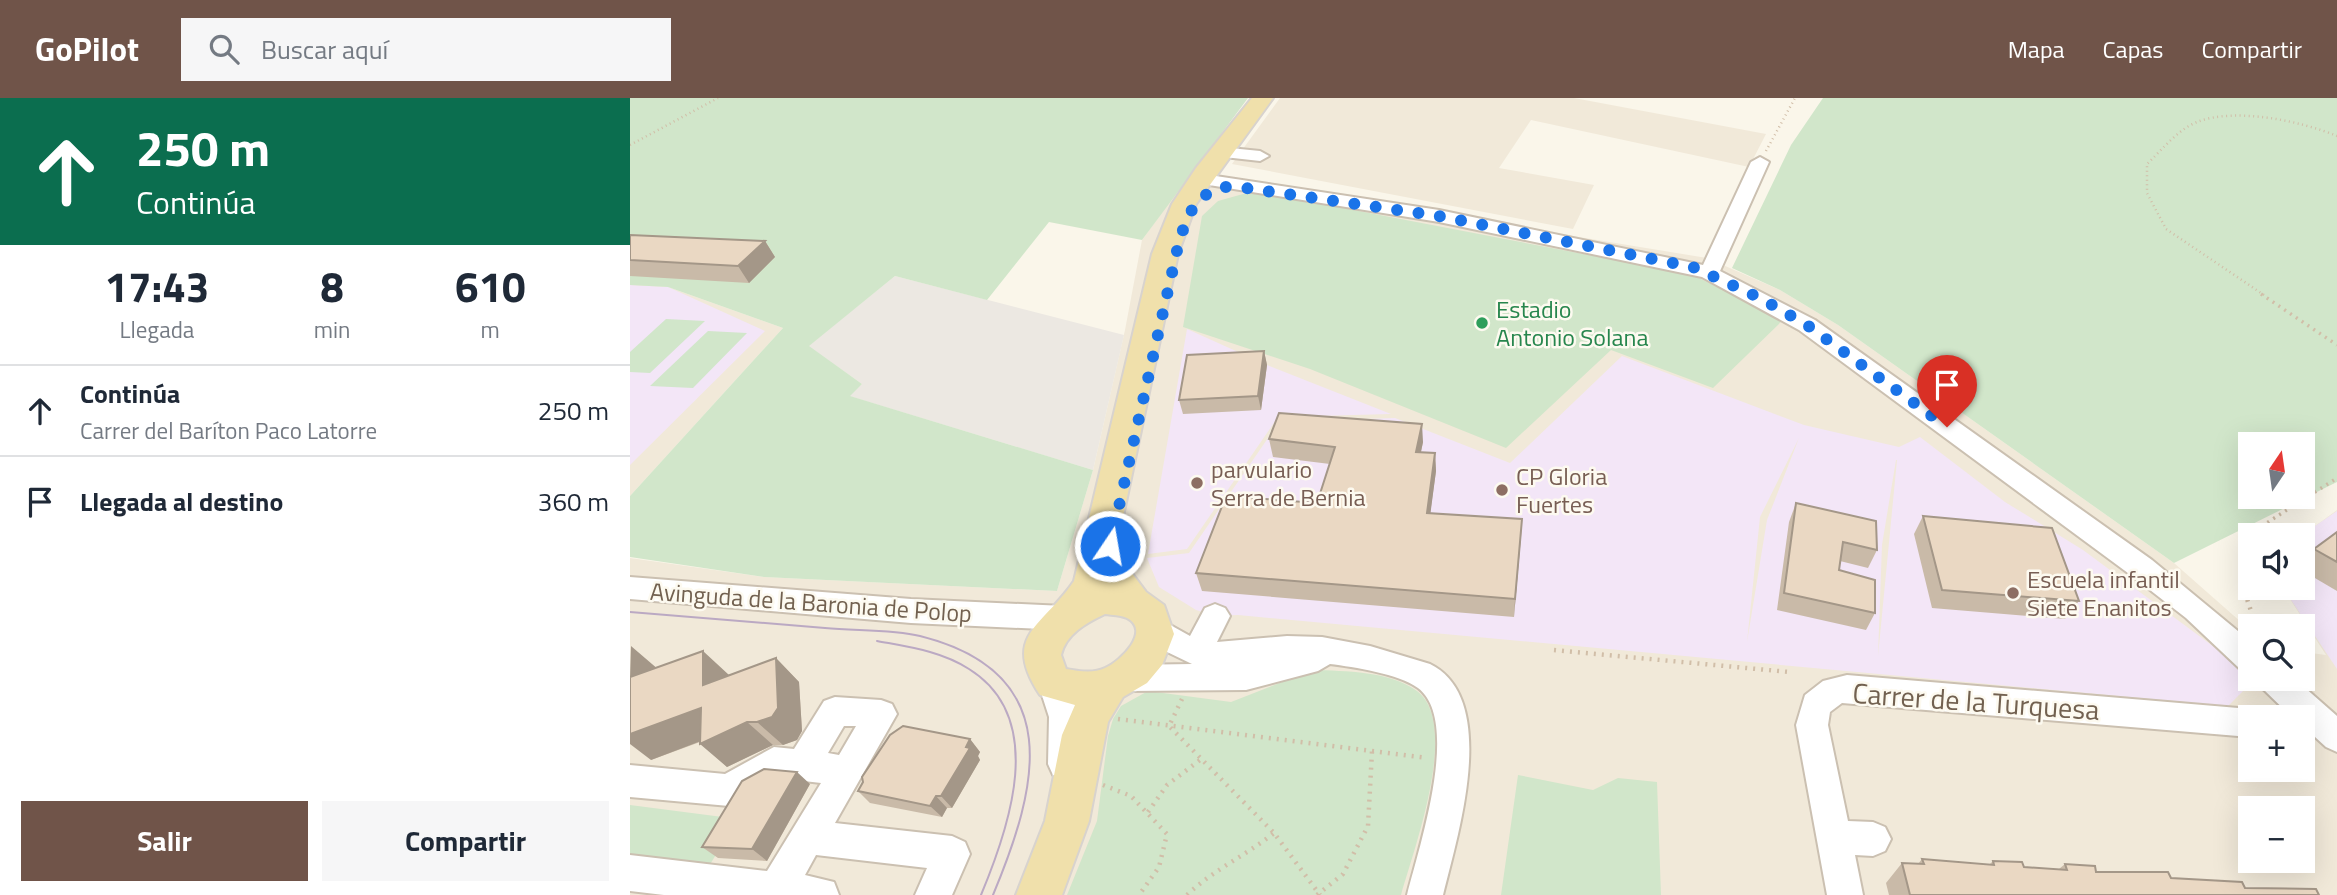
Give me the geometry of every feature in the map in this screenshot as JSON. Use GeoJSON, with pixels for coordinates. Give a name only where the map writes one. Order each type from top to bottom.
{"type":"FeatureCollection","features":[{"type":"Feature","properties":{"kind":"main road"},"geometry":{"type":"LineString","coordinates":[[1039,895],[1067,821],[1083,735],[1090,715],[1116,694],[1146,660],[1156,639],[1145,616],[1112,575],[1108,560],[1110,546],[1168,280],[1187,218],[1213,172],[1264,98]]}},
{"type":"Feature","properties":{"kind":"main road"},"geometry":{"type":"LineString","coordinates":[[1116,694],[1079,691],[1048,669],[1047,638],[1091,584],[1165,254],[1178,214],[1272,98]]}},
{"type":"Feature","properties":{"kind":"main road"},"geometry":{"type":"LineString","coordinates":[[1069,613],[1105,599],[1145,616]]}},
{"type":"Feature","properties":{"kind":"street"},"geometry":{"type":"LineString","coordinates":[[1213,172],[1260,156]]}},
{"type":"Feature","properties":{"kind":"street"},"geometry":{"type":"LineString","coordinates":[[1709,273],[1760,162]]}},
{"type":"Feature","properties":{"kind":"street"},"geometry":{"type":"LineString","coordinates":[[1213,172],[1218,188],[1246,186],[1439,216],[1674,262],[1709,273],[1807,325],[2142,568],[2196,610],[2238,648]]}},
{"type":"Feature","properties":{"kind":"street"},"geometry":{"type":"LineString","coordinates":[[1213,172],[1319,196]]}},
{"type":"Feature","properties":{"kind":"street","name":"Avinguda de la Baronia de Polop"},"geometry":{"type":"LineString","coordinates":[[630,589],[992,616],[1069,613]]}},
{"type":"Feature","properties":{"kind":"street","name":"Avinguda de la Baronia de Polop"},"geometry":{"type":"LineString","coordinates":[[992,616],[1030,637],[1048,669]]}},
{"type":"Feature","properties":{"kind":"street"},"geometry":{"type":"LineString","coordinates":[[1145,616],[1197,653],[1226,658],[1310,648],[1371,659],[1413,671],[1433,681],[1446,698],[1451,714],[1452,763],[1448,794],[1425,895]]}},
{"type":"Feature","properties":{"kind":"street"},"geometry":{"type":"LineString","coordinates":[[1197,653],[1215,616]]}},
{"type":"Feature","properties":{"kind":"street"},"geometry":{"type":"LineString","coordinates":[[1116,694],[1272,673],[1321,657],[1371,659]]}},
{"type":"Feature","properties":{"kind":"street"},"geometry":{"type":"LineString","coordinates":[[1022,895],[1047,832],[1065,764],[1065,717],[1048,669]]}},
{"type":"Feature","properties":{"kind":"street","name":"Carrer de la Turquesa"},"geometry":{"type":"LineString","coordinates":[[1845,895],[1812,725],[1816,705],[1834,691],[1905,694],[2238,722]]}},
{"type":"Feature","properties":{"kind":"street"},"geometry":{"type":"LineString","coordinates":[[2285,691],[2322,729]]}},
{"type":"Feature","properties":{"kind":"street"},"geometry":{"type":"LineString","coordinates":[[776,890],[881,714],[835,711],[802,766]]}},
{"type":"Feature","properties":{"kind":"street"},"geometry":{"type":"LineString","coordinates":[[630,781],[729,790],[774,762],[847,771]]}},
{"type":"Feature","properties":{"kind":"street"},"geometry":{"type":"LineString","coordinates":[[808,837],[952,854],[933,895]]}},
{"type":"Feature","properties":{"kind":"street"},"geometry":{"type":"LineString","coordinates":[[1834,837],[1873,839]]}},
{"type":"Feature","properties":{"kind":"street"},"geometry":{"type":"LineString","coordinates":[[630,873],[821,895]]}},
{"type":"Feature","properties":{"kind":"path"},"geometry":{"type":"LineString","coordinates":[[630,145],[718,98]]}},
{"type":"Feature","properties":{"kind":"path"},"geometry":{"type":"LineString","coordinates":[[1760,162],[1795,98]]}},
{"type":"Feature","properties":{"kind":"path"},"geometry":{"type":"LineString","coordinates":[[2337,136],[2296,124],[2230,116],[2197,122],[2147,164],[2147,193],[2166,229],[2337,345]]}},
{"type":"Feature","properties":{"kind":"path"},"geometry":{"type":"LineString","coordinates":[[2267,523],[2337,478]]}},
{"type":"Feature","properties":{"kind":"path"},"geometry":{"type":"LineString","coordinates":[[1554,650],[1789,672]]}},
{"type":"Feature","properties":{"kind":"path"},"geometry":{"type":"LineString","coordinates":[[1116,694],[1170,726],[1199,760],[1274,834],[1318,894],[1343,874],[1368,826],[1373,751]]}},
{"type":"Feature","properties":{"kind":"path"},"geometry":{"type":"LineString","coordinates":[[1170,726],[1185,694]]}},
{"type":"Feature","properties":{"kind":"path"},"geometry":{"type":"LineString","coordinates":[[1170,726],[1433,759]]}},
{"type":"Feature","properties":{"kind":"path"},"geometry":{"type":"LineString","coordinates":[[1148,812],[1167,785],[1199,760]]}},
{"type":"Feature","properties":{"kind":"path"},"geometry":{"type":"LineString","coordinates":[[1101,784],[1130,796],[1167,834],[1165,856],[1153,879],[1139,895]]}},
{"type":"Feature","properties":{"kind":"path"},"geometry":{"type":"LineString","coordinates":[[1187,895],[1210,873],[1245,856],[1274,834]]}},
{"type":"Feature","properties":{"kind":"shaded area"},"geometry":{"type":"Polygon","coordinates":[[[1280,98],[1574,98],[1766,134],[1749,167],[1531,120],[1499,168],[1594,185],[1573,229],[1232,164],[1280,98]]]}},
{"type":"Feature","properties":{"kind":"shaded area"},"geometry":{"type":"Polygon","coordinates":[[[1190,173],[1707,258],[1780,290],[1838,325],[2174,563],[2238,619],[2238,691],[2315,691],[2315,654],[2326,655],[2315,638],[2315,614],[2300,614],[2291,600],[2315,600],[2315,526],[2337,510],[2337,895],[630,895],[630,558],[764,577],[1057,591],[1093,470],[1125,330],[1142,240],[1190,173]]]}},
{"type":"Feature","properties":{"kind":"shaded area"},"geometry":{"type":"Polygon","coordinates":[[[895,276],[1124,335],[1093,470],[849,396],[862,384],[808,346],[895,276]]]}},
{"type":"Feature","properties":{"kind":"shaded area"},"geometry":{"type":"Polygon","coordinates":[[[630,284],[668,287],[783,328],[630,496],[630,284]]]}},
{"type":"Feature","properties":{"kind":"shaded area"},"geometry":{"type":"Polygon","coordinates":[[[630,285],[668,287],[765,331],[630,465],[630,285]]]}},
{"type":"Feature","properties":{"kind":"shaded area","name":"parvulario Serra de Bernia"},"geometry":{"type":"Polygon","coordinates":[[[1187,329],[1267,365],[1391,414],[1278,417],[1187,549],[1148,554],[1187,329]]]}},
{"type":"Feature","properties":{"kind":"shaded area","name":"CP Gloria Fuertes"},"geometry":{"type":"Polygon","coordinates":[[[1622,356],[1804,425],[1899,447],[1920,437],[2005,502],[2083,550],[2229,658],[2238,667],[2238,691],[2243,691],[2228,706],[1238,615],[1215,616],[1196,610],[1159,587],[1147,558],[1189,553],[1279,422],[1395,418],[1510,463],[1622,356]],[[1799,438],[1760,517],[1747,642],[1767,520],[1799,438]],[[1897,460],[1882,545],[1878,656],[1897,460]]]}},
{"type":"Feature","properties":{"kind":"shaded area"},"geometry":{"type":"Polygon","coordinates":[[[2337,511],[2337,669],[2315,636],[2315,614],[2300,614],[2291,600],[2315,600],[2315,526],[2337,511]]]}},
{"type":"Feature","properties":{"kind":"green space"},"geometry":{"type":"Polygon","coordinates":[[[630,98],[1248,98],[1142,240],[1049,222],[987,300],[895,276],[809,346],[862,384],[850,396],[1093,470],[1057,591],[764,577],[630,557],[630,496],[783,328],[668,287],[630,285],[630,98]]]}},
{"type":"Feature","properties":{"kind":"green space"},"geometry":{"type":"Polygon","coordinates":[[[1823,98],[2337,98],[2337,482],[2315,493],[2315,432],[2238,432],[2238,509],[2283,509],[2254,523],[2238,523],[2238,531],[2174,563],[1838,325],[1780,290],[1732,268],[1791,145],[1823,98]]]}},
{"type":"Feature","properties":{"kind":"green space","name":"Estadio Antonio Solana"},"geometry":{"type":"Polygon","coordinates":[[[1243,194],[1270,194],[1693,275],[1783,320],[1713,388],[1611,350],[1506,448],[1310,369],[1183,327],[1202,216],[1218,201],[1243,194]]]}},
{"type":"Feature","properties":{"kind":"green space"},"geometry":{"type":"Polygon","coordinates":[[[666,319],[705,321],[650,373],[630,372],[630,352],[666,319]]]}},
{"type":"Feature","properties":{"kind":"green space"},"geometry":{"type":"Polygon","coordinates":[[[708,331],[747,333],[693,388],[650,386],[708,331]]]}},
{"type":"Feature","properties":{"kind":"green space"},"geometry":{"type":"Polygon","coordinates":[[[1313,670],[1367,673],[1394,679],[1417,691],[1429,707],[1435,731],[1430,789],[1401,895],[1067,895],[1097,821],[1108,736],[1113,719],[1121,706],[1148,691],[1231,702],[1313,670]]]}},
{"type":"Feature","properties":{"kind":"green space"},"geometry":{"type":"Polygon","coordinates":[[[1518,775],[1593,790],[1618,778],[1657,782],[1661,895],[1501,895],[1518,775]]]}},
{"type":"Feature","properties":{"kind":"green space"},"geometry":{"type":"Polygon","coordinates":[[[630,805],[738,819],[709,866],[630,857],[630,805]]]}},
{"type":"Feature","properties":{"kind":"building"},"geometry":{"type":"Polygon","coordinates":[[[630,235],[765,241],[738,266],[630,260],[630,235]]]}},
{"type":"Feature","properties":{"kind":"building"},"geometry":{"type":"Polygon","coordinates":[[[1264,351],[1258,396],[1179,400],[1187,355],[1264,351]]]}},
{"type":"Feature","properties":{"kind":"building"},"geometry":{"type":"Polygon","coordinates":[[[1279,413],[1422,424],[1416,452],[1435,453],[1427,513],[1522,519],[1515,599],[1196,573],[1226,496],[1317,503],[1335,447],[1269,439],[1279,413]]]}},
{"type":"Feature","properties":{"kind":"building"},"geometry":{"type":"Polygon","coordinates":[[[1796,503],[1876,521],[1877,550],[1843,542],[1839,570],[1875,580],[1875,613],[1784,593],[1796,503]]]}},
{"type":"Feature","properties":{"kind":"building"},"geometry":{"type":"Polygon","coordinates":[[[1923,516],[2052,528],[2079,601],[1942,590],[1923,516]]]}},
{"type":"Feature","properties":{"kind":"building"},"geometry":{"type":"Polygon","coordinates":[[[2337,532],[2337,562],[2315,548],[2337,532]]]}},
{"type":"Feature","properties":{"kind":"building"},"geometry":{"type":"Polygon","coordinates":[[[703,651],[703,685],[776,658],[778,708],[772,717],[747,722],[700,744],[701,708],[630,734],[630,677],[703,651]]]}},
{"type":"Feature","properties":{"kind":"building"},"geometry":{"type":"Polygon","coordinates":[[[903,726],[970,739],[966,747],[970,748],[941,796],[936,796],[930,806],[858,791],[863,782],[862,777],[890,735],[903,726]]]}},
{"type":"Feature","properties":{"kind":"building"},"geometry":{"type":"Polygon","coordinates":[[[764,769],[797,772],[752,849],[702,847],[742,781],[764,769]]]}},
{"type":"Feature","properties":{"kind":"building"},"geometry":{"type":"Polygon","coordinates":[[[1922,859],[1994,865],[1993,861],[2022,862],[2024,867],[2067,870],[2065,864],[2095,866],[2096,872],[2168,872],[2171,878],[2242,882],[2245,888],[2316,889],[2319,895],[1910,895],[1902,863],[1924,864],[1922,859]]]}},
{"type":"Feature","properties":{"kind":"tram line"},"geometry":{"type":"LineString","coordinates":[[630,612],[909,634],[967,653],[1000,677],[1020,706],[1029,739],[1029,775],[1021,814],[993,895]]}},
{"type":"Feature","properties":{"kind":"tram line"},"geometry":{"type":"LineString","coordinates":[[877,641],[924,650],[969,669],[993,690],[1008,716],[1015,744],[1015,775],[1002,838],[981,895]]}},
{"type":"Feature","properties":{"kind":"place","name":"Estadio Antonio Solana"},"geometry":{"type":"Point","coordinates":[1482,323]}},
{"type":"Feature","properties":{"kind":"place","name":"parvulario Serra de Bernia"},"geometry":{"type":"Point","coordinates":[1197,483]}},
{"type":"Feature","properties":{"kind":"place","name":"CP Gloria Fuertes"},"geometry":{"type":"Point","coordinates":[1502,490]}},
{"type":"Feature","properties":{"kind":"place","name":"Escuela infantil Siete Enanitos"},"geometry":{"type":"Point","coordinates":[2013,593]}},
{"type":"Feature","properties":{"kind":"route"},"geometry":{"type":"LineString","coordinates":[[1110,546],[1168,280],[1187,218],[1195,201],[1206,192],[1231,186],[1319,196],[1439,216],[1693,267],[1760,298],[1807,325],[1947,427]]}}]}
